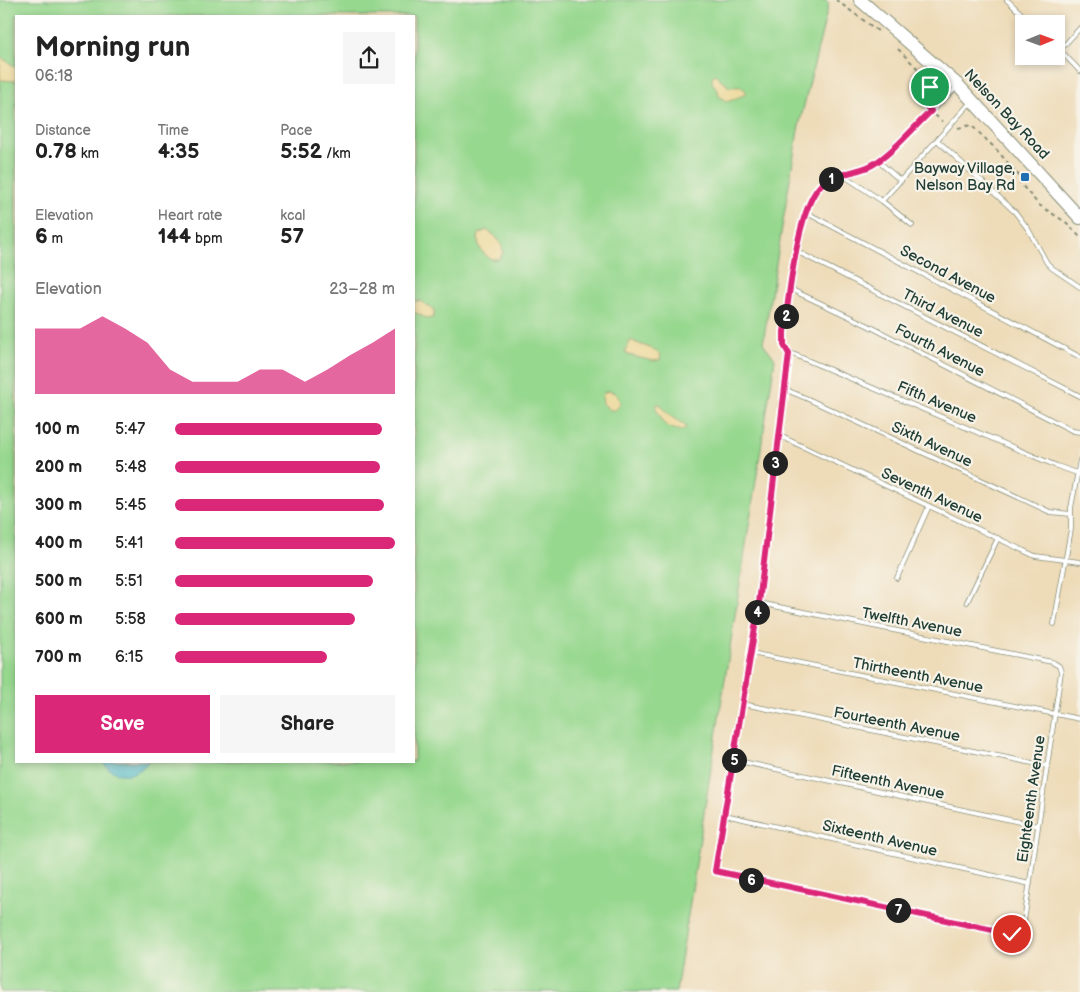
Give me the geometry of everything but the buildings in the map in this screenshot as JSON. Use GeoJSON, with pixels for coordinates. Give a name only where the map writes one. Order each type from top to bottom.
{"type":"FeatureCollection","features":[{"type":"Feature","properties":{"kind":"main road","name":"Nelson Bay Road"},"geometry":{"type":"LineString","coordinates":[[860,0],[958,85],[1080,218]]}},
{"type":"Feature","properties":{"kind":"lane"},"geometry":{"type":"LineString","coordinates":[[1007,0],[1023,15]]}},
{"type":"Feature","properties":{"kind":"lane"},"geometry":{"type":"LineString","coordinates":[[1065,42],[1080,28]]}},
{"type":"Feature","properties":{"kind":"lane"},"geometry":{"type":"LineString","coordinates":[[1065,55],[1080,71]]}},
{"type":"Feature","properties":{"kind":"lane"},"geometry":{"type":"LineString","coordinates":[[725,815],[759,603],[789,354],[784,345],[784,332],[796,251],[806,212],[811,197],[822,184],[843,175],[859,171],[878,161],[958,85]]}},
{"type":"Feature","properties":{"kind":"lane"},"geometry":{"type":"LineString","coordinates":[[882,201],[973,100]]}},
{"type":"Feature","properties":{"kind":"lane"},"geometry":{"type":"LineString","coordinates":[[938,140],[1015,212],[1028,229],[1042,256],[1052,268],[1080,286]]}},
{"type":"Feature","properties":{"kind":"lane"},"geometry":{"type":"LineString","coordinates":[[878,161],[901,181]]}},
{"type":"Feature","properties":{"kind":"lane"},"geometry":{"type":"LineString","coordinates":[[843,175],[882,201],[912,225]]}},
{"type":"Feature","properties":{"kind":"lane","name":"Second Avenue"},"geometry":{"type":"LineString","coordinates":[[806,212],[1080,357]]}},
{"type":"Feature","properties":{"kind":"lane","name":"Third Avenue"},"geometry":{"type":"LineString","coordinates":[[796,251],[1080,396]]}},
{"type":"Feature","properties":{"kind":"lane","name":"Fourth Avenue"},"geometry":{"type":"LineString","coordinates":[[790,289],[1073,431],[1080,432]]}},
{"type":"Feature","properties":{"kind":"lane","name":"Fifth Avenue"},"geometry":{"type":"LineString","coordinates":[[788,352],[1057,466],[1077,472]]}},
{"type":"Feature","properties":{"kind":"lane","name":"Sixth Avenue"},"geometry":{"type":"LineString","coordinates":[[784,389],[1050,512],[1071,514]]}},
{"type":"Feature","properties":{"kind":"lane","name":"Seventh Avenue"},"geometry":{"type":"LineString","coordinates":[[778,435],[1035,556],[1080,562]]}},
{"type":"Feature","properties":{"kind":"lane"},"geometry":{"type":"LineString","coordinates":[[1054,624],[1071,529],[1071,514],[1080,460]]}},
{"type":"Feature","properties":{"kind":"lane"},"geometry":{"type":"LineString","coordinates":[[896,578],[929,506]]}},
{"type":"Feature","properties":{"kind":"lane"},"geometry":{"type":"LineString","coordinates":[[967,602],[998,538]]}},
{"type":"Feature","properties":{"kind":"lane","name":"Twelfth Avenue"},"geometry":{"type":"LineString","coordinates":[[759,603],[1052,662],[1059,666]]}},
{"type":"Feature","properties":{"kind":"lane","name":"Thirtheenth Avenue"},"geometry":{"type":"LineString","coordinates":[[751,653],[1080,719]]}},
{"type":"Feature","properties":{"kind":"lane","name":"Eighteenth Avenue"},"geometry":{"type":"LineString","coordinates":[[725,815],[715,871],[1012,934],[1018,933],[1023,928],[1030,884],[1061,672],[1059,666]]}},
{"type":"Feature","properties":{"kind":"lane","name":"Fourteenth Avenue"},"geometry":{"type":"LineString","coordinates":[[743,704],[1047,766]]}},
{"type":"Feature","properties":{"kind":"lane","name":"Fifteenth Avenue"},"geometry":{"type":"LineString","coordinates":[[734,760],[1038,826]]}},
{"type":"Feature","properties":{"kind":"lane","name":"Sixteenth Avenue"},"geometry":{"type":"LineString","coordinates":[[725,815],[1030,884]]}},
{"type":"Feature","properties":{"kind":"path"},"geometry":{"type":"LineString","coordinates":[[836,0],[878,32]]}},
{"type":"Feature","properties":{"kind":"path"},"geometry":{"type":"LineString","coordinates":[[892,43],[928,78],[930,96],[927,107],[954,129],[971,125],[996,149],[1021,178],[1020,183],[1038,204],[1067,223],[1080,237]]}},
{"type":"Feature","properties":{"kind":"green space"},"geometry":{"type":"Polygon","coordinates":[[[0,0],[824,0],[829,3],[798,130],[763,343],[775,359],[676,992],[0,992],[0,0]]]}},
{"type":"Feature","properties":{"kind":"sand"},"geometry":{"type":"Polygon","coordinates":[[[0,57],[15,66],[15,81],[0,80],[0,57]]]}},
{"type":"Feature","properties":{"kind":"sand"},"geometry":{"type":"Polygon","coordinates":[[[715,74],[729,87],[740,87],[746,91],[746,94],[727,102],[719,96],[718,90],[712,82],[712,77],[715,74]]]}},
{"type":"Feature","properties":{"kind":"sand"},"geometry":{"type":"Polygon","coordinates":[[[486,230],[495,236],[502,246],[503,253],[499,259],[491,259],[480,248],[478,242],[479,234],[486,230]]]}},
{"type":"Feature","properties":{"kind":"sand"},"geometry":{"type":"Polygon","coordinates":[[[415,301],[420,301],[434,310],[434,317],[428,319],[415,312],[415,301]]]}},
{"type":"Feature","properties":{"kind":"sand"},"geometry":{"type":"Polygon","coordinates":[[[631,340],[658,352],[661,355],[660,360],[653,361],[628,355],[625,351],[631,340]]]}},
{"type":"Feature","properties":{"kind":"sand"},"geometry":{"type":"Polygon","coordinates":[[[607,391],[615,393],[619,399],[620,405],[615,410],[610,410],[603,404],[602,395],[607,391]]]}},
{"type":"Feature","properties":{"kind":"sand"},"geometry":{"type":"Polygon","coordinates":[[[657,404],[660,404],[670,416],[684,424],[686,427],[684,430],[677,430],[666,426],[656,409],[657,404]]]}},
{"type":"Feature","properties":{"kind":"water"},"geometry":{"type":"Polygon","coordinates":[[[104,763],[146,763],[138,771],[129,774],[120,774],[104,763]]]}},
{"type":"Feature","properties":{"kind":"place","name":"Bayway Village, Nelson Bay Rd"},"geometry":{"type":"Point","coordinates":[1025,177]}},
{"type":"Feature","properties":{"kind":"route"},"geometry":{"type":"LineString","coordinates":[[930,87],[927,107],[931,111],[878,161],[859,171],[822,184],[811,197],[800,231],[783,338],[784,345],[789,354],[759,603],[715,871],[1012,934]]}}]}
